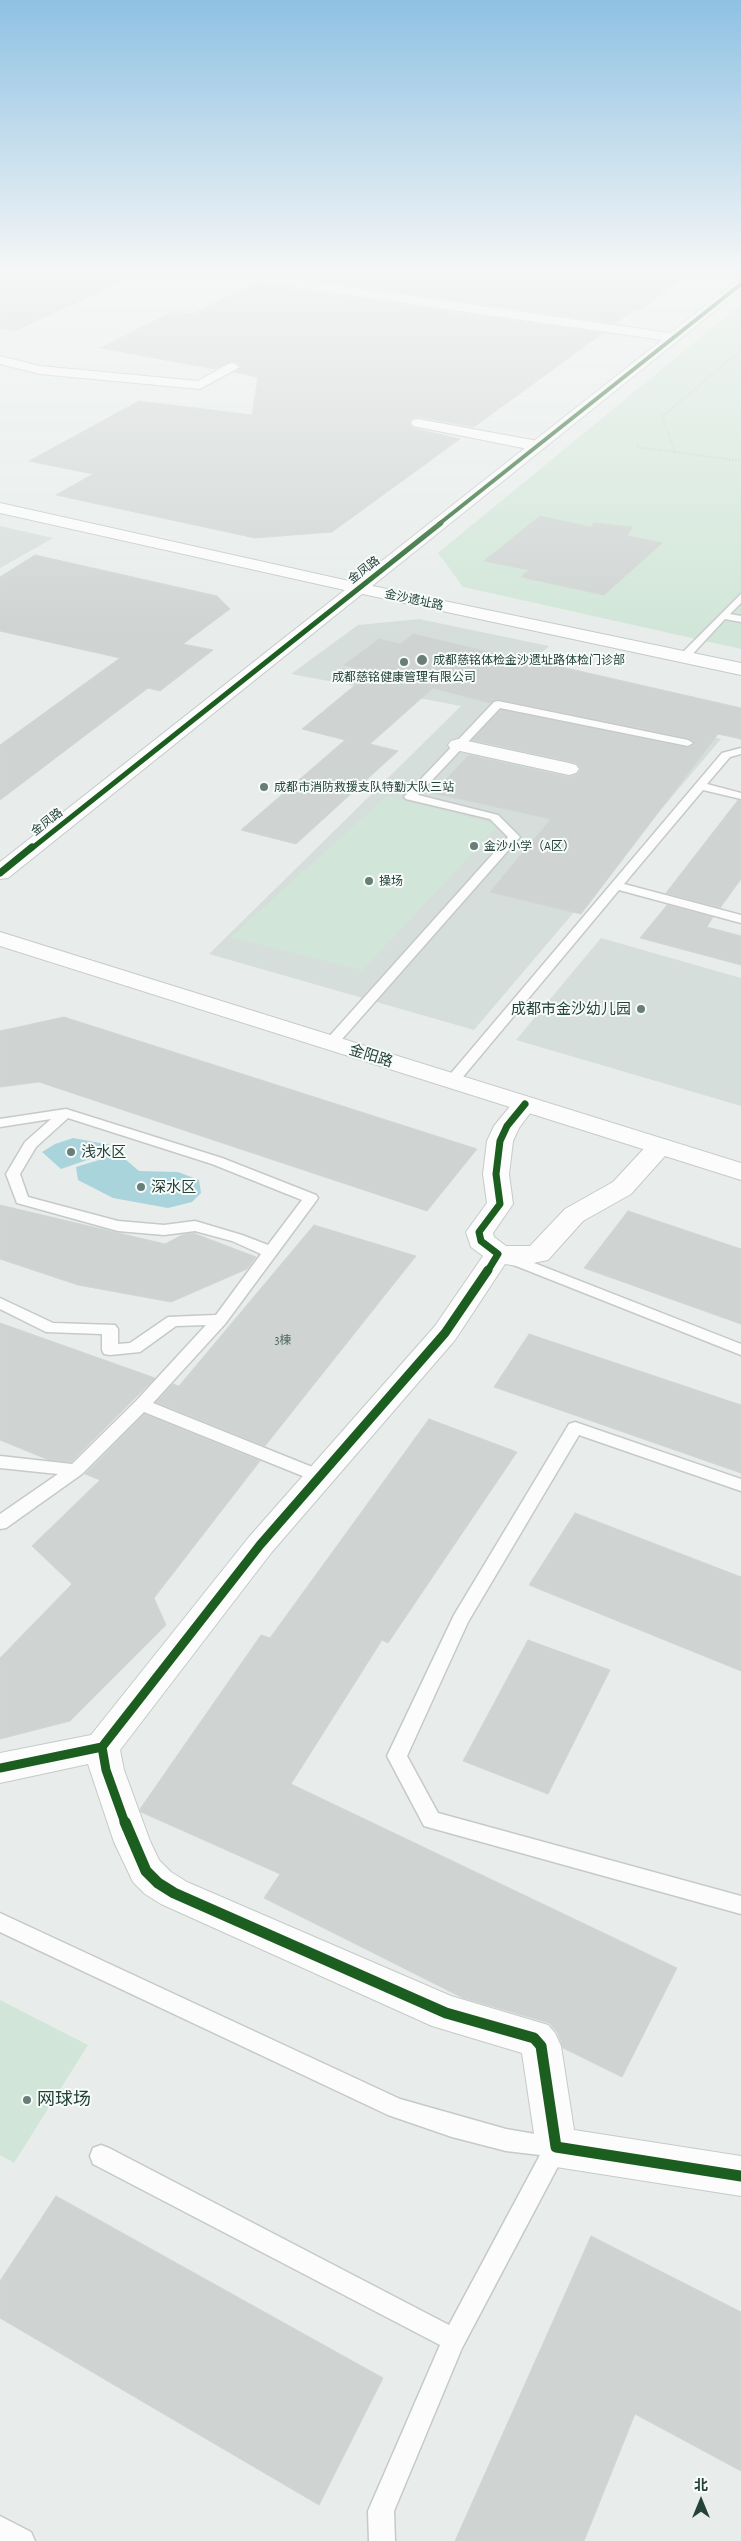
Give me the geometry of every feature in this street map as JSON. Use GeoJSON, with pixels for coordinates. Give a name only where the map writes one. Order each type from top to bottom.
{"type":"FeatureCollection","features":[{"type":"Feature","properties":{"kind":"street","name":"金凤路"},"geometry":{"type":"LineString","coordinates":[[0,873],[605,393]]}},
{"type":"Feature","properties":{"kind":"street"},"geometry":{"type":"LineString","coordinates":[[418,423],[538,446]]}},
{"type":"Feature","properties":{"kind":"street","name":"金沙遗址路"},"geometry":{"type":"LineString","coordinates":[[0,508],[358,588],[741,669]]}},
{"type":"Feature","properties":{"kind":"street"},"geometry":{"type":"LineString","coordinates":[[458,745],[569,769]]}},
{"type":"Feature","properties":{"kind":"street","name":"金阳路"},"geometry":{"type":"LineString","coordinates":[[0,939],[741,1172]]}},
{"type":"Feature","properties":{"kind":"street"},"geometry":{"type":"LineString","coordinates":[[525,1104],[508,1126],[500,1141],[496,1174],[500,1204],[479,1232],[481,1240],[498,1254],[518,1257],[538,1254],[574,1216],[622,1188],[660,1147]]}},
{"type":"Feature","properties":{"kind":"street"},"geometry":{"type":"LineString","coordinates":[[0,1768],[102,1747],[260,1545],[445,1333],[468,1302],[498,1254]]}},
{"type":"Feature","properties":{"kind":"street"},"geometry":{"type":"LineString","coordinates":[[102,1747],[106,1770],[132,1842],[146,1871],[158,1883],[174,1893],[446,2013],[534,2038],[541,2046],[556,2147],[741,2176]]}},
{"type":"Feature","properties":{"kind":"lane"},"geometry":{"type":"LineString","coordinates":[[684,657],[741,598]]}},
{"type":"Feature","properties":{"kind":"lane"},"geometry":{"type":"LineString","coordinates":[[723,616],[741,619]]}},
{"type":"Feature","properties":{"kind":"lane"},"geometry":{"type":"LineString","coordinates":[[331,1043],[514,837],[494,817],[410,796],[498,704],[688,743]]}},
{"type":"Feature","properties":{"kind":"lane"},"geometry":{"type":"LineString","coordinates":[[452,1082],[726,755],[741,751]]}},
{"type":"Feature","properties":{"kind":"lane"},"geometry":{"type":"LineString","coordinates":[[700,786],[741,796]]}},
{"type":"Feature","properties":{"kind":"lane"},"geometry":{"type":"LineString","coordinates":[[616,886],[741,919]]}},
{"type":"Feature","properties":{"kind":"lane"},"geometry":{"type":"LineString","coordinates":[[0,1123],[66,1114],[217,1161],[311,1198],[220,1320],[142,1404],[76,1470],[0,1523]]}},
{"type":"Feature","properties":{"kind":"lane"},"geometry":{"type":"LineString","coordinates":[[66,1114],[30,1145],[13,1174],[22,1200],[118,1226],[164,1230],[195,1226],[237,1238],[270,1252]]}},
{"type":"Feature","properties":{"kind":"lane"},"geometry":{"type":"LineString","coordinates":[[498,1254],[741,1350]]}},
{"type":"Feature","properties":{"kind":"lane"},"geometry":{"type":"LineString","coordinates":[[0,1303],[51,1328],[110,1329],[110,1350],[134,1348],[173,1321],[220,1320]]}},
{"type":"Feature","properties":{"kind":"lane"},"geometry":{"type":"LineString","coordinates":[[142,1404],[321,1477]]}},
{"type":"Feature","properties":{"kind":"lane"},"geometry":{"type":"LineString","coordinates":[[741,1485],[575,1428],[460,1620],[397,1756],[431,1820],[741,1905]]}},
{"type":"Feature","properties":{"kind":"lane"},"geometry":{"type":"LineString","coordinates":[[0,1462],[76,1470]]}},
{"type":"Feature","properties":{"kind":"lane"},"geometry":{"type":"LineString","coordinates":[[0,1922],[396,2108],[452,2126],[506,2140],[556,2147],[454,2340],[381,2512],[382,2541]]}},
{"type":"Feature","properties":{"kind":"lane"},"geometry":{"type":"LineString","coordinates":[[101,2156],[454,2340]]}},
{"type":"Feature","properties":{"kind":"lane"},"geometry":{"type":"LineString","coordinates":[[0,2529],[22,2541]]}},
{"type":"Feature","properties":{"kind":"path"},"geometry":{"type":"LineString","coordinates":[[674,452],[662,417],[691,393]]}},
{"type":"Feature","properties":{"kind":"path"},"geometry":{"type":"LineString","coordinates":[[637,447],[741,461]]}},
{"type":"Feature","properties":{"kind":"shaded area"},"geometry":{"type":"Polygon","coordinates":[[[0,526],[53,538],[0,568],[0,526]]]}},
{"type":"Feature","properties":{"kind":"shaded area","name":"金沙小学（A区）"},"geometry":{"type":"Polygon","coordinates":[[[419,619],[549,646],[505,686],[721,739],[474,1030],[209,954],[461,706],[291,674],[358,625],[419,619]]]}},
{"type":"Feature","properties":{"kind":"shaded area","name":"成都市金沙幼儿园"},"geometry":{"type":"Polygon","coordinates":[[[601,938],[741,978],[741,1106],[516,1040],[601,938]]]}},
{"type":"Feature","properties":{"kind":"green space"},"geometry":{"type":"Polygon","coordinates":[[[633,393],[741,393],[741,649],[463,587],[438,553],[633,393]]]}},
{"type":"Feature","properties":{"kind":"green space","name":"操场"},"geometry":{"type":"Polygon","coordinates":[[[387,796],[499,825],[362,970],[231,937],[387,796]]]}},
{"type":"Feature","properties":{"kind":"green space","name":"网球场"},"geometry":{"type":"Polygon","coordinates":[[[0,2000],[88,2045],[14,2163],[0,2155],[0,2000]]]}},
{"type":"Feature","properties":{"kind":"water"},"geometry":{"type":"Polygon","coordinates":[[[73,1138],[111,1145],[90,1159],[61,1169],[42,1152],[55,1144],[73,1138]]]}},
{"type":"Feature","properties":{"kind":"water"},"geometry":{"type":"Polygon","coordinates":[[[112,1148],[139,1171],[178,1172],[199,1180],[201,1193],[192,1202],[168,1208],[113,1198],[78,1180],[76,1167],[99,1160],[112,1148]]]}},
{"type":"Feature","properties":{"kind":"building"},"geometry":{"type":"Polygon","coordinates":[[[256,393],[521,393],[474,427],[418,417],[411,419],[409,424],[413,428],[460,439],[332,532],[255,538],[56,495],[93,474],[29,461],[139,401],[252,415],[256,393]]]}},
{"type":"Feature","properties":{"kind":"building"},"geometry":{"type":"Polygon","coordinates":[[[540,516],[591,527],[594,523],[632,527],[627,536],[662,543],[604,595],[521,577],[529,570],[484,561],[540,516]]]}},
{"type":"Feature","properties":{"kind":"building"},"geometry":{"type":"Polygon","coordinates":[[[35,555],[217,596],[230,609],[183,644],[213,650],[160,691],[148,688],[0,800],[0,745],[120,658],[0,631],[0,577],[35,555]]]}},
{"type":"Feature","properties":{"kind":"building"},"geometry":{"type":"Polygon","coordinates":[[[414,634],[542,665],[544,663],[741,708],[741,739],[718,734],[581,914],[490,892],[551,819],[433,793],[469,755],[569,777],[578,774],[581,769],[577,763],[472,740],[501,710],[688,748],[694,745],[694,741],[688,738],[498,699],[490,703],[433,688],[370,744],[398,751],[296,844],[241,830],[345,740],[302,729],[371,672],[344,665],[379,639],[400,644],[414,634]]]}},
{"type":"Feature","properties":{"kind":"building"},"geometry":{"type":"Polygon","coordinates":[[[738,800],[741,801],[741,879],[720,908],[666,893],[738,800]]]}},
{"type":"Feature","properties":{"kind":"building"},"geometry":{"type":"Polygon","coordinates":[[[667,905],[713,917],[707,927],[741,936],[741,965],[640,938],[667,905]]]}},
{"type":"Feature","properties":{"kind":"building"},"geometry":{"type":"Polygon","coordinates":[[[64,1017],[477,1149],[427,1211],[39,1082],[0,1087],[0,1031],[64,1017]]]}},
{"type":"Feature","properties":{"kind":"building"},"geometry":{"type":"Polygon","coordinates":[[[0,1205],[165,1244],[182,1235],[193,1233],[256,1257],[247,1269],[171,1302],[78,1285],[0,1259],[0,1205]]]}},
{"type":"Feature","properties":{"kind":"building"},"geometry":{"type":"Polygon","coordinates":[[[628,1211],[741,1249],[741,1324],[584,1268],[628,1211]]]}},
{"type":"Feature","properties":{"kind":"building"},"geometry":{"type":"Polygon","coordinates":[[[314,1225],[416,1256],[265,1446],[156,1402],[173,1384],[179,1386],[314,1225]]]}},
{"type":"Feature","properties":{"kind":"building"},"geometry":{"type":"Polygon","coordinates":[[[0,1323],[155,1378],[71,1462],[49,1460],[0,1440],[0,1323]]]}},
{"type":"Feature","properties":{"kind":"building"},"geometry":{"type":"Polygon","coordinates":[[[529,1334],[741,1405],[741,1473],[494,1387],[529,1334]]]}},
{"type":"Feature","properties":{"kind":"building"},"geometry":{"type":"Polygon","coordinates":[[[144,1414],[260,1461],[154,1598],[166,1625],[70,1721],[0,1739],[0,1658],[72,1584],[32,1546],[100,1480],[85,1474],[144,1414]]]}},
{"type":"Feature","properties":{"kind":"building"},"geometry":{"type":"Polygon","coordinates":[[[429,1419],[517,1452],[388,1643],[382,1640],[291,1784],[677,1968],[622,2077],[563,2048],[557,2032],[549,2023],[463,1998],[264,1898],[280,1874],[141,1812],[140,1809],[261,1635],[270,1638],[429,1419]]]}},
{"type":"Feature","properties":{"kind":"building"},"geometry":{"type":"Polygon","coordinates":[[[575,1513],[741,1577],[741,1671],[529,1585],[575,1513]]]}},
{"type":"Feature","properties":{"kind":"building"},"geometry":{"type":"Polygon","coordinates":[[[528,1640],[610,1670],[548,1794],[463,1761],[528,1640]]]}},
{"type":"Feature","properties":{"kind":"building"},"geometry":{"type":"Polygon","coordinates":[[[56,2196],[383,2378],[319,2505],[0,2318],[0,2281],[56,2196]]]}},
{"type":"Feature","properties":{"kind":"building"},"geometry":{"type":"Polygon","coordinates":[[[591,2236],[741,2312],[741,2471],[635,2414],[584,2541],[455,2541],[591,2236]]]}},
{"type":"Feature","properties":{"kind":"cycle path"},"geometry":{"type":"LineString","coordinates":[[0,873],[604,393]]}},
{"type":"Feature","properties":{"kind":"cycle path"},"geometry":{"type":"LineString","coordinates":[[0,1768],[102,1747],[260,1545],[445,1333],[468,1302],[498,1254],[481,1241],[479,1232],[500,1204],[496,1174],[500,1141],[507,1126],[525,1104]]}},
{"type":"Feature","properties":{"kind":"cycle path"},"geometry":{"type":"LineString","coordinates":[[102,1747],[106,1770],[132,1842],[146,1871],[158,1883],[174,1893],[446,2013],[534,2038],[541,2046],[556,2147],[741,2176]]}},
{"type":"Feature","properties":{"kind":"place","name":"成都慈铭体检金沙遗址路体检门诊部"},"geometry":{"type":"Point","coordinates":[422,660]}},
{"type":"Feature","properties":{"kind":"place","name":"成都慈铭健康管理有限公司"},"geometry":{"type":"Point","coordinates":[404,662]}},
{"type":"Feature","properties":{"kind":"place","name":"成都市消防救援支队特勤大队三站"},"geometry":{"type":"Point","coordinates":[264,787]}},
{"type":"Feature","properties":{"kind":"place","name":"金沙小学（A区）"},"geometry":{"type":"Point","coordinates":[474,846]}},
{"type":"Feature","properties":{"kind":"place","name":"操场"},"geometry":{"type":"Point","coordinates":[369,881]}},
{"type":"Feature","properties":{"kind":"place","name":"成都市金沙幼儿园"},"geometry":{"type":"Point","coordinates":[641,1009]}},
{"type":"Feature","properties":{"kind":"place","name":"浅水区"},"geometry":{"type":"Point","coordinates":[71,1152]}},
{"type":"Feature","properties":{"kind":"place","name":"深水区"},"geometry":{"type":"Point","coordinates":[141,1187]}},
{"type":"Feature","properties":{"kind":"place","name":"网球场"},"geometry":{"type":"Point","coordinates":[27,2100]}}]}
